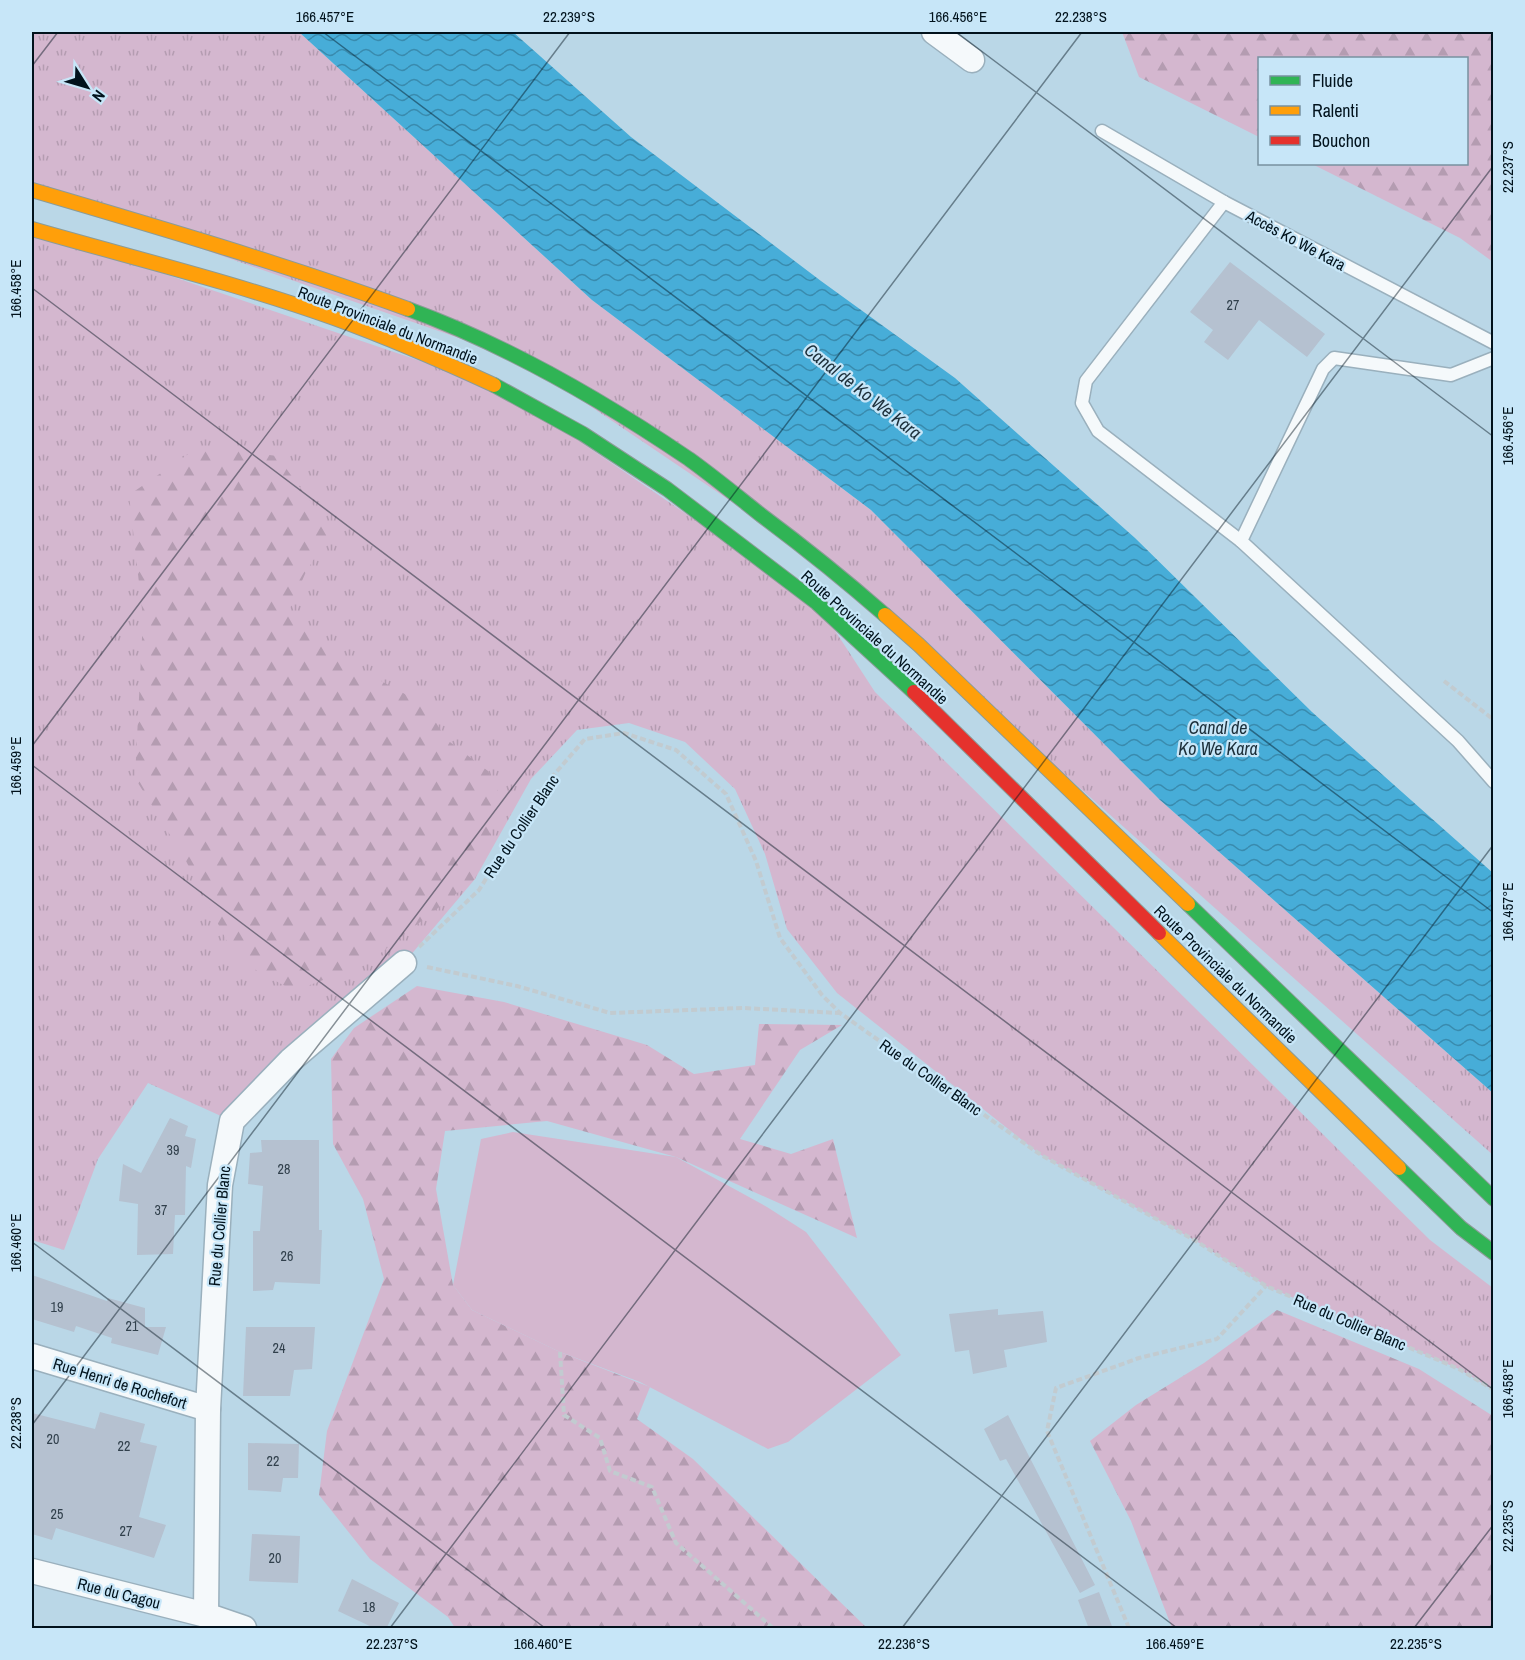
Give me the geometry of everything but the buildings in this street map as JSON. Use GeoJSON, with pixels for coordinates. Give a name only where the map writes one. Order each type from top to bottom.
{"type":"FeatureCollection","features":[{"type":"Feature","properties":{"kind":"highway","name":"Route Provinciale du Normandie"},"geometry":{"type":"LineString","coordinates":[[32,190],[338,283],[438,320],[522,360],[608,407],[690,460],[840,575],[919,645],[1494,1199]]}},
{"type":"Feature","properties":{"kind":"highway","name":"Route Provinciale du Normandie"},"geometry":{"type":"LineString","coordinates":[[32,229],[219,282],[333,318],[421,352],[503,389],[583,434],[667,489],[818,603],[894,673],[1461,1228],[1494,1253]]}},
{"type":"Feature","properties":{"kind":"street"},"geometry":{"type":"LineString","coordinates":[[934,32],[972,60]]}},
{"type":"Feature","properties":{"kind":"street","name":"Rue du Collier Blanc"},"geometry":{"type":"LineString","coordinates":[[206,1615],[208,1409],[220,1185],[232,1121],[291,1060],[404,963]]}},
{"type":"Feature","properties":{"kind":"street","name":"Rue Henri de Rochefort"},"geometry":{"type":"LineString","coordinates":[[32,1356],[208,1409]]}},
{"type":"Feature","properties":{"kind":"street","name":"Rue du Cagou"},"geometry":{"type":"LineString","coordinates":[[32,1571],[206,1615]]}},
{"type":"Feature","properties":{"kind":"street"},"geometry":{"type":"LineString","coordinates":[[206,1615],[244,1629]]}},
{"type":"Feature","properties":{"kind":"lane","name":"Accès Ko We Kara"},"geometry":{"type":"LineString","coordinates":[[1102,131],[1224,202],[1494,343]]}},
{"type":"Feature","properties":{"kind":"lane"},"geometry":{"type":"LineString","coordinates":[[1224,202],[1086,381],[1083,403],[1098,431],[1241,541],[1458,741],[1494,782]]}},
{"type":"Feature","properties":{"kind":"lane"},"geometry":{"type":"LineString","coordinates":[[1241,541],[1323,369],[1334,358],[1451,375],[1494,358]]}},
{"type":"Feature","properties":{"kind":"path"},"geometry":{"type":"LineString","coordinates":[[1444,681],[1494,720]]}},
{"type":"Feature","properties":{"kind":"path","name":"Rue du Collier Blanc"},"geometry":{"type":"LineString","coordinates":[[404,963],[479,890],[545,785],[585,740],[624,733],[676,750],[726,794],[756,861],[780,938],[822,994],[840,1012],[1041,1155],[1196,1241],[1266,1286],[1459,1369],[1494,1390]]}},
{"type":"Feature","properties":{"kind":"path"},"geometry":{"type":"LineString","coordinates":[[404,963],[517,986],[610,1013],[743,1008],[840,1012]]}},
{"type":"Feature","properties":{"kind":"path"},"geometry":{"type":"LineString","coordinates":[[1129,1629],[1047,1431],[1056,1388],[1139,1358],[1217,1339],[1266,1286]]}},
{"type":"Feature","properties":{"kind":"path"},"geometry":{"type":"LineString","coordinates":[[560,1352],[564,1415],[600,1438],[610,1471],[652,1487],[676,1543],[773,1629]]}},
{"type":"Feature","properties":{"kind":"green space"},"geometry":{"type":"Polygon","coordinates":[[[32,32],[299,32],[592,300],[871,510],[1160,800],[1493,1093],[1493,1155],[840,575],[522,360],[32,190],[32,32]]]}},
{"type":"Feature","properties":{"kind":"green space"},"geometry":{"type":"Polygon","coordinates":[[[1122,32],[1493,32],[1493,262],[1460,238],[1314,165],[1468,165],[1468,57],[1258,57],[1258,136],[1139,77],[1122,32]]]}},
{"type":"Feature","properties":{"kind":"green space"},"geometry":{"type":"Polygon","coordinates":[[[32,229],[503,389],[817,603],[875,692],[1430,1240],[1493,1288],[1493,1390],[1459,1369],[1266,1286],[1196,1241],[1041,1155],[837,993],[787,929],[765,854],[735,789],[685,742],[629,723],[577,730],[531,779],[475,879],[404,963],[232,1121],[148,1083],[98,1159],[64,1250],[32,1240],[32,229]]]}},
{"type":"Feature","properties":{"kind":"green space"},"geometry":{"type":"Polygon","coordinates":[[[200,446],[277,456],[331,530],[305,574],[287,615],[361,670],[425,705],[446,739],[488,771],[502,799],[475,879],[368,963],[294,991],[236,959],[186,861],[135,778],[143,618],[129,495],[200,446]]]}},
{"type":"Feature","properties":{"kind":"green space"},"geometry":{"type":"Polygon","coordinates":[[[417,986],[504,1002],[647,1045],[694,1074],[755,1065],[759,1024],[842,1025],[800,1050],[740,1139],[791,1154],[833,1139],[857,1238],[676,1157],[547,1121],[445,1131],[436,1189],[453,1285],[472,1310],[560,1352],[650,1387],[637,1419],[693,1459],[867,1628],[455,1628],[448,1617],[370,1559],[319,1495],[327,1431],[384,1279],[363,1199],[333,1144],[331,1059],[354,1028],[417,986]]]}},
{"type":"Feature","properties":{"kind":"green space"},"geometry":{"type":"Polygon","coordinates":[[[513,1132],[676,1157],[767,1207],[806,1232],[901,1355],[788,1442],[768,1449],[640,1382],[560,1352],[472,1310],[453,1285],[481,1139],[513,1132]]]}},
{"type":"Feature","properties":{"kind":"green space"},"geometry":{"type":"Polygon","coordinates":[[[1277,1310],[1419,1369],[1493,1416],[1493,1628],[1172,1628],[1131,1521],[1090,1441],[1136,1405],[1204,1363],[1277,1310]]]}},
{"type":"Feature","properties":{"kind":"water","name":"Canal de Ko We Kara"},"geometry":{"type":"Polygon","coordinates":[[[299,32],[513,32],[631,137],[821,281],[955,378],[1135,538],[1312,712],[1493,873],[1493,1093],[1160,800],[871,510],[592,300],[299,32]]]}},
{"type":"Feature","properties":{"kind":"traffic: fast"},"geometry":{"type":"LineString","coordinates":[[408,309],[481,339],[553,375],[656,437],[689,459],[824,564],[885,615]]}},
{"type":"Feature","properties":{"kind":"traffic: fast"},"geometry":{"type":"LineString","coordinates":[[494,385],[583,434],[667,489],[817,603],[914,692]]}},
{"type":"Feature","properties":{"kind":"traffic: fast"},"geometry":{"type":"LineString","coordinates":[[1188,904],[1494,1199]]}},
{"type":"Feature","properties":{"kind":"traffic: fast"},"geometry":{"type":"LineString","coordinates":[[1399,1168],[1461,1228],[1494,1253]]}},
{"type":"Feature","properties":{"kind":"traffic: slow"},"geometry":{"type":"LineString","coordinates":[[32,190],[268,261],[408,309]]}},
{"type":"Feature","properties":{"kind":"traffic: slow"},"geometry":{"type":"LineString","coordinates":[[32,229],[297,305],[395,342],[494,385]]}},
{"type":"Feature","properties":{"kind":"traffic: slow"},"geometry":{"type":"LineString","coordinates":[[885,615],[1188,904]]}},
{"type":"Feature","properties":{"kind":"traffic: slow"},"geometry":{"type":"LineString","coordinates":[[1159,933],[1399,1168]]}},
{"type":"Feature","properties":{"kind":"traffic: jam"},"geometry":{"type":"LineString","coordinates":[[914,692],[1159,933]]}}]}
